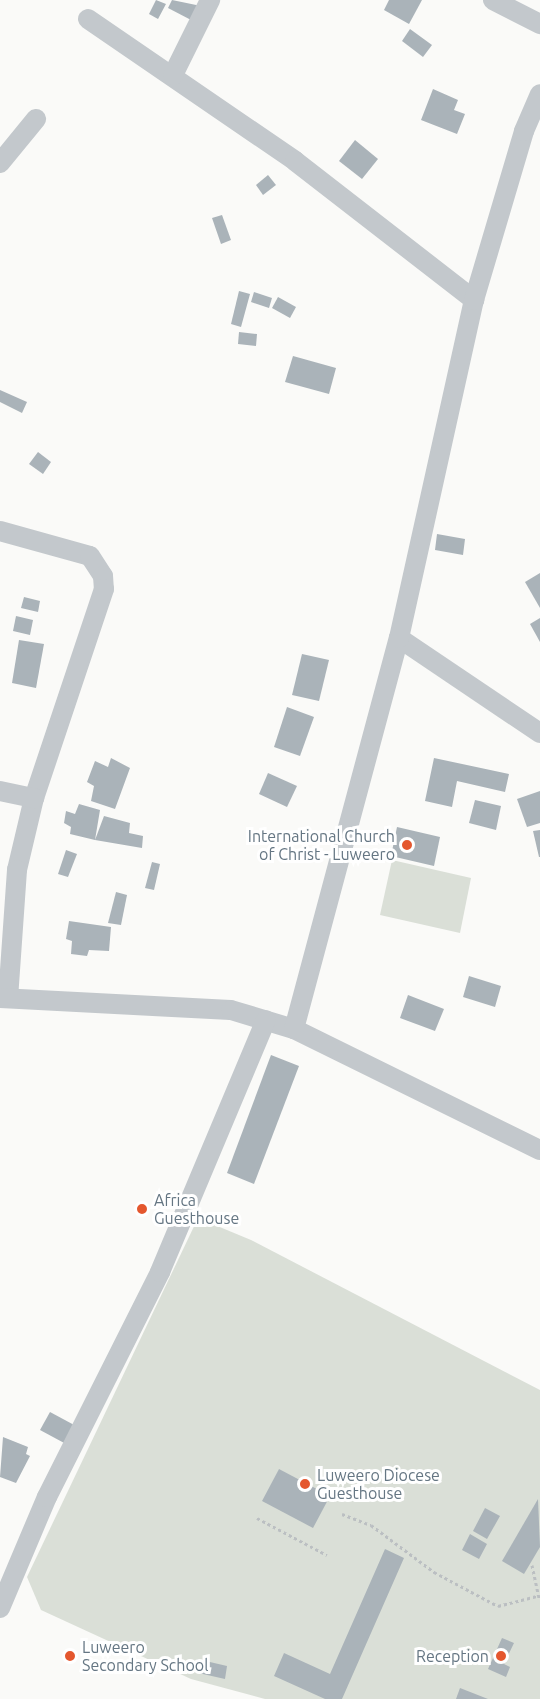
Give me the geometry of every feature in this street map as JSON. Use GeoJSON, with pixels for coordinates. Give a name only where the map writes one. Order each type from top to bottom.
{"type":"FeatureCollection","features":[{"type":"Feature","properties":{"kind":"street"},"geometry":{"type":"LineString","coordinates":[[173,75],[210,0]]}},
{"type":"Feature","properties":{"kind":"street"},"geometry":{"type":"LineString","coordinates":[[493,0],[540,24]]}},
{"type":"Feature","properties":{"kind":"street"},"geometry":{"type":"LineString","coordinates":[[88,19],[296,161],[474,300]]}},
{"type":"Feature","properties":{"kind":"street"},"geometry":{"type":"LineString","coordinates":[[294,1029],[399,638],[474,300],[524,131],[540,94]]}},
{"type":"Feature","properties":{"kind":"street"},"geometry":{"type":"LineString","coordinates":[[0,163],[36,119]]}},
{"type":"Feature","properties":{"kind":"street"},"geometry":{"type":"LineString","coordinates":[[0,531],[90,556],[103,576],[100,611],[34,798],[17,870],[4,998],[183,1005],[231,1010],[294,1029],[540,1150]]}},
{"type":"Feature","properties":{"kind":"street"},"geometry":{"type":"LineString","coordinates":[[399,638],[540,733]]}},
{"type":"Feature","properties":{"kind":"street"},"geometry":{"type":"LineString","coordinates":[[0,791],[34,798]]}},
{"type":"Feature","properties":{"kind":"street"},"geometry":{"type":"LineString","coordinates":[[0,1608],[47,1497],[160,1272],[266,1020]]}},
{"type":"Feature","properties":{"kind":"path"},"geometry":{"type":"LineString","coordinates":[[342,1514],[371,1526],[434,1572],[498,1606],[538,1597],[532,1565]]}},
{"type":"Feature","properties":{"kind":"path"},"geometry":{"type":"LineString","coordinates":[[257,1518],[327,1555]]}},
{"type":"Feature","properties":{"kind":"shaded area"},"geometry":{"type":"Polygon","coordinates":[[[392,860],[471,878],[460,933],[380,915],[392,860]]]}},
{"type":"Feature","properties":{"kind":"shaded area","name":"Luweero Diocese Guesthouse"},"geometry":{"type":"Polygon","coordinates":[[[198,1218],[251,1240],[540,1390],[540,1699],[265,1699],[191,1679],[41,1610],[27,1577],[198,1218]]]}},
{"type":"Feature","properties":{"kind":"building"},"geometry":{"type":"Polygon","coordinates":[[[156,0],[166,4],[158,19],[149,14],[156,0]]]}},
{"type":"Feature","properties":{"kind":"building"},"geometry":{"type":"Polygon","coordinates":[[[172,0],[201,6],[193,21],[168,8],[172,0]]]}},
{"type":"Feature","properties":{"kind":"building"},"geometry":{"type":"Polygon","coordinates":[[[389,0],[422,0],[409,24],[384,10],[389,0]]]}},
{"type":"Feature","properties":{"kind":"building"},"geometry":{"type":"Polygon","coordinates":[[[410,29],[432,45],[423,57],[402,41],[410,29]]]}},
{"type":"Feature","properties":{"kind":"building"},"geometry":{"type":"Polygon","coordinates":[[[433,89],[458,100],[454,110],[465,114],[457,134],[421,120],[433,89]]]}},
{"type":"Feature","properties":{"kind":"building"},"geometry":{"type":"Polygon","coordinates":[[[355,140],[378,159],[362,179],[339,161],[355,140]]]}},
{"type":"Feature","properties":{"kind":"building"},"geometry":{"type":"Polygon","coordinates":[[[268,175],[276,185],[263,195],[256,185],[268,175]]]}},
{"type":"Feature","properties":{"kind":"building"},"geometry":{"type":"Polygon","coordinates":[[[222,215],[231,240],[221,244],[212,218],[222,215]]]}},
{"type":"Feature","properties":{"kind":"building"},"geometry":{"type":"Polygon","coordinates":[[[239,291],[250,294],[241,327],[231,324],[239,291]]]}},
{"type":"Feature","properties":{"kind":"building"},"geometry":{"type":"Polygon","coordinates":[[[254,292],[272,298],[269,308],[251,302],[254,292]]]}},
{"type":"Feature","properties":{"kind":"building"},"geometry":{"type":"Polygon","coordinates":[[[278,297],[296,307],[290,318],[272,308],[278,297]]]}},
{"type":"Feature","properties":{"kind":"building"},"geometry":{"type":"Polygon","coordinates":[[[239,332],[257,334],[256,346],[238,344],[239,332]]]}},
{"type":"Feature","properties":{"kind":"building"},"geometry":{"type":"Polygon","coordinates":[[[293,356],[336,368],[329,394],[285,382],[293,356]]]}},
{"type":"Feature","properties":{"kind":"building"},"geometry":{"type":"Polygon","coordinates":[[[0,390],[27,402],[22,413],[0,402],[0,390]]]}},
{"type":"Feature","properties":{"kind":"building"},"geometry":{"type":"Polygon","coordinates":[[[38,452],[51,462],[43,474],[29,464],[38,452]]]}},
{"type":"Feature","properties":{"kind":"building"},"geometry":{"type":"Polygon","coordinates":[[[437,534],[465,539],[463,555],[435,550],[437,534]]]}},
{"type":"Feature","properties":{"kind":"building"},"geometry":{"type":"Polygon","coordinates":[[[540,573],[540,608],[525,582],[540,573]]]}},
{"type":"Feature","properties":{"kind":"building"},"geometry":{"type":"Polygon","coordinates":[[[24,597],[40,601],[38,612],[21,608],[24,597]]]}},
{"type":"Feature","properties":{"kind":"building"},"geometry":{"type":"Polygon","coordinates":[[[16,616],[33,620],[30,635],[13,631],[16,616]]]}},
{"type":"Feature","properties":{"kind":"building"},"geometry":{"type":"Polygon","coordinates":[[[540,618],[540,642],[530,624],[540,618]]]}},
{"type":"Feature","properties":{"kind":"building"},"geometry":{"type":"Polygon","coordinates":[[[19,640],[44,644],[36,688],[12,683],[19,640]]]}},
{"type":"Feature","properties":{"kind":"building"},"geometry":{"type":"Polygon","coordinates":[[[302,654],[329,660],[319,701],[292,695],[302,654]]]}},
{"type":"Feature","properties":{"kind":"building"},"geometry":{"type":"Polygon","coordinates":[[[287,707],[314,717],[300,756],[274,747],[287,707]]]}},
{"type":"Feature","properties":{"kind":"building"},"geometry":{"type":"Polygon","coordinates":[[[111,758],[130,768],[115,809],[91,801],[94,786],[87,782],[95,761],[108,767],[111,758]]]}},
{"type":"Feature","properties":{"kind":"building"},"geometry":{"type":"Polygon","coordinates":[[[434,758],[509,774],[505,792],[457,781],[452,807],[425,801],[434,758]]]}},
{"type":"Feature","properties":{"kind":"building"},"geometry":{"type":"Polygon","coordinates":[[[268,773],[297,786],[287,807],[259,794],[268,773]]]}},
{"type":"Feature","properties":{"kind":"building"},"geometry":{"type":"Polygon","coordinates":[[[540,791],[540,823],[527,827],[517,799],[540,791]]]}},
{"type":"Feature","properties":{"kind":"building"},"geometry":{"type":"Polygon","coordinates":[[[475,800],[501,806],[496,830],[469,823],[475,800]]]}},
{"type":"Feature","properties":{"kind":"building"},"geometry":{"type":"Polygon","coordinates":[[[79,804],[100,810],[95,840],[70,834],[71,827],[64,823],[66,811],[75,814],[79,804]]]}},
{"type":"Feature","properties":{"kind":"building"},"geometry":{"type":"Polygon","coordinates":[[[104,816],[130,823],[129,833],[143,836],[142,848],[95,840],[104,816]]]}},
{"type":"Feature","properties":{"kind":"building"},"geometry":{"type":"Polygon","coordinates":[[[397,827],[440,837],[434,866],[391,856],[397,827]]]}},
{"type":"Feature","properties":{"kind":"building"},"geometry":{"type":"Polygon","coordinates":[[[540,830],[540,857],[539,857],[533,831],[540,830]]]}},
{"type":"Feature","properties":{"kind":"building"},"geometry":{"type":"Polygon","coordinates":[[[66,850],[77,854],[68,877],[58,874],[66,850]]]}},
{"type":"Feature","properties":{"kind":"building"},"geometry":{"type":"Polygon","coordinates":[[[152,862],[160,864],[154,890],[145,888],[152,862]]]}},
{"type":"Feature","properties":{"kind":"building"},"geometry":{"type":"Polygon","coordinates":[[[116,892],[127,895],[121,925],[108,923],[116,892]]]}},
{"type":"Feature","properties":{"kind":"building"},"geometry":{"type":"Polygon","coordinates":[[[69,921],[111,927],[109,951],[89,950],[87,956],[71,954],[72,941],[66,939],[69,921]]]}},
{"type":"Feature","properties":{"kind":"building"},"geometry":{"type":"Polygon","coordinates":[[[469,976],[501,986],[495,1007],[463,997],[469,976]]]}},
{"type":"Feature","properties":{"kind":"building"},"geometry":{"type":"Polygon","coordinates":[[[408,995],[444,1009],[435,1031],[400,1018],[408,995]]]}},
{"type":"Feature","properties":{"kind":"building"},"geometry":{"type":"Polygon","coordinates":[[[271,1055],[299,1066],[254,1184],[227,1173],[271,1055]]]}},
{"type":"Feature","properties":{"kind":"building"},"geometry":{"type":"Polygon","coordinates":[[[50,1412],[76,1426],[66,1444],[40,1430],[50,1412]]]}},
{"type":"Feature","properties":{"kind":"building"},"geometry":{"type":"Polygon","coordinates":[[[3,1437],[28,1447],[26,1454],[30,1456],[16,1483],[0,1477],[3,1437]]]}},
{"type":"Feature","properties":{"kind":"building"},"geometry":{"type":"Polygon","coordinates":[[[279,1469],[330,1496],[313,1528],[262,1501],[279,1469]]]}},
{"type":"Feature","properties":{"kind":"building"},"geometry":{"type":"Polygon","coordinates":[[[538,1499],[540,1547],[524,1574],[502,1561],[538,1499]]]}},
{"type":"Feature","properties":{"kind":"building"},"geometry":{"type":"Polygon","coordinates":[[[485,1508],[500,1516],[487,1539],[473,1531],[485,1508]]]}},
{"type":"Feature","properties":{"kind":"building"},"geometry":{"type":"Polygon","coordinates":[[[470,1534],[487,1544],[479,1559],[462,1550],[470,1534]]]}},
{"type":"Feature","properties":{"kind":"building"},"geometry":{"type":"Polygon","coordinates":[[[385,1549],[404,1558],[342,1699],[325,1699],[274,1676],[284,1653],[330,1674],[385,1549]]]}},
{"type":"Feature","properties":{"kind":"building","name":"Reception"},"geometry":{"type":"Polygon","coordinates":[[[502,1638],[514,1643],[504,1664],[510,1667],[506,1677],[488,1669],[502,1638]]]}},
{"type":"Feature","properties":{"kind":"building"},"geometry":{"type":"Polygon","coordinates":[[[197,1659],[227,1666],[225,1679],[194,1672],[197,1659]]]}},
{"type":"Feature","properties":{"kind":"building"},"geometry":{"type":"Polygon","coordinates":[[[460,1688],[488,1699],[456,1699],[460,1688]]]}},
{"type":"Feature","properties":{"kind":"place","name":"International Church of Christ - Luweero"},"geometry":{"type":"Point","coordinates":[407,845]}},
{"type":"Feature","properties":{"kind":"place","name":"Africa Guesthouse"},"geometry":{"type":"Point","coordinates":[142,1209]}},
{"type":"Feature","properties":{"kind":"place","name":"Luweero Diocese Guesthouse"},"geometry":{"type":"Point","coordinates":[305,1484]}},
{"type":"Feature","properties":{"kind":"place","name":"Luweero Secondary School"},"geometry":{"type":"Point","coordinates":[70,1656]}},
{"type":"Feature","properties":{"kind":"place","name":"Reception"},"geometry":{"type":"Point","coordinates":[501,1656]}}]}
